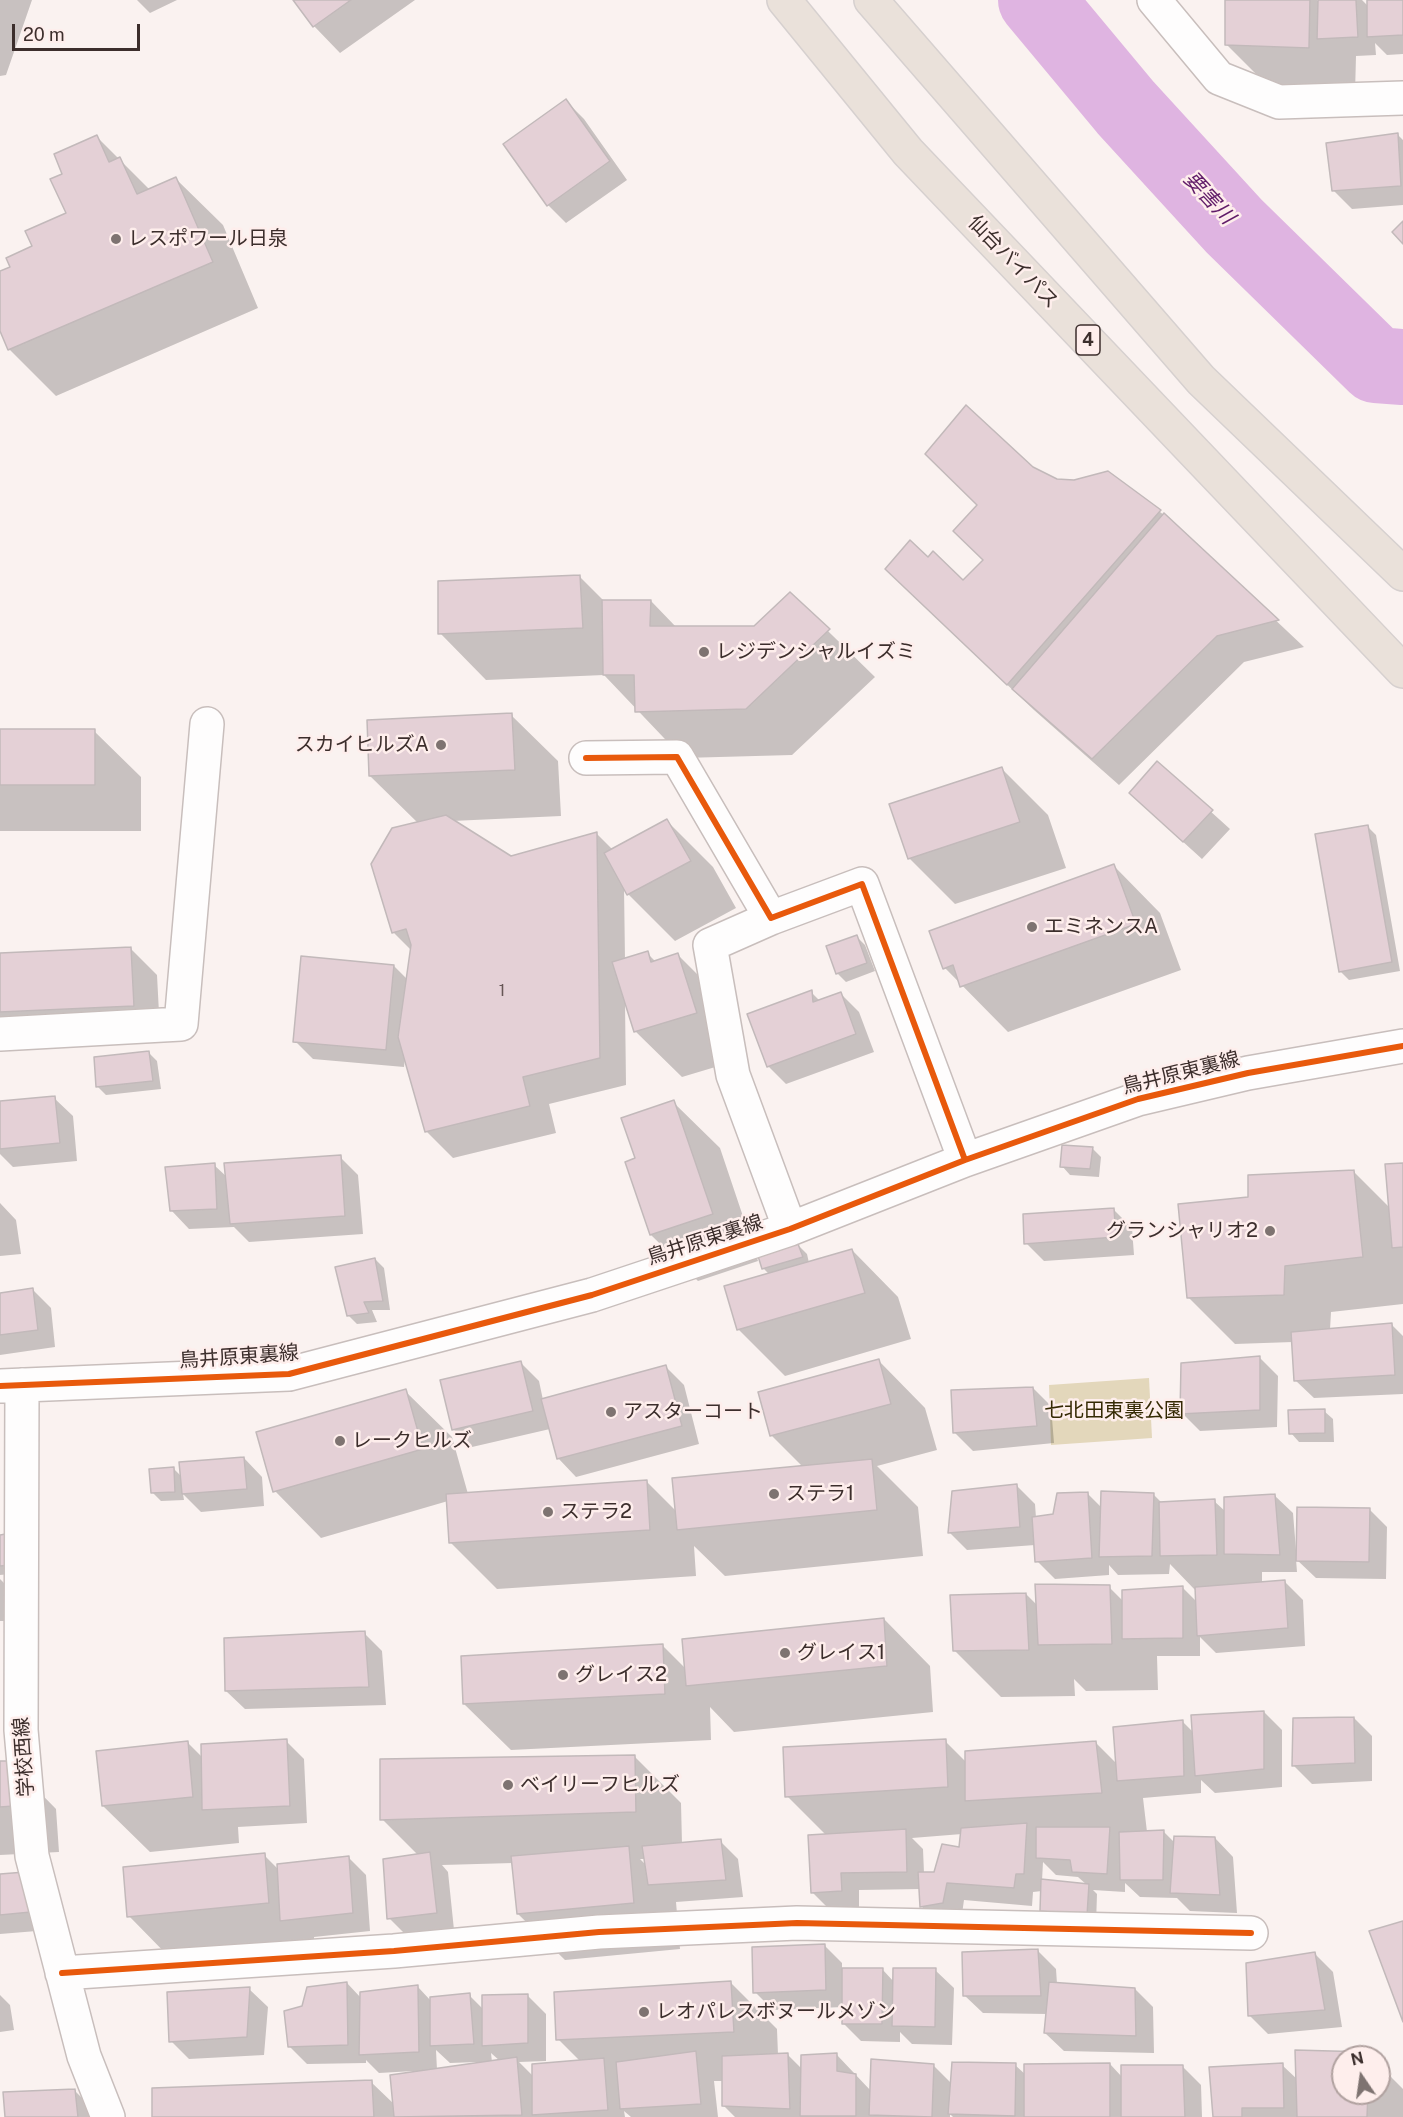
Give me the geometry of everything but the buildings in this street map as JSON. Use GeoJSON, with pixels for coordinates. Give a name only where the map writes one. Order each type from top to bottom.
{"type":"FeatureCollection","features":[{"type":"Feature","properties":{"kind":"highway","name":"仙台バイパス"},"geometry":{"type":"LineString","coordinates":[[784,0],[908,152],[1403,671]]}},
{"type":"Feature","properties":{"kind":"highway"},"geometry":{"type":"LineString","coordinates":[[871,0],[1201,380],[1403,574]]}},
{"type":"Feature","properties":{"kind":"street"},"geometry":{"type":"LineString","coordinates":[[1154,0],[1219,78],[1279,102],[1403,98]]}},
{"type":"Feature","properties":{"kind":"street"},"geometry":{"type":"LineString","coordinates":[[0,1034],[181,1024],[207,724]]}},
{"type":"Feature","properties":{"kind":"street"},"geometry":{"type":"LineString","coordinates":[[586,758],[677,757],[771,918]]}},
{"type":"Feature","properties":{"kind":"street"},"geometry":{"type":"LineString","coordinates":[[790,1229],[733,1075],[710,945],[771,918],[862,884],[965,1160]]}},
{"type":"Feature","properties":{"kind":"street","name":"鳥井原東裏線"},"geometry":{"type":"LineString","coordinates":[[11,1385],[290,1374],[592,1295],[790,1229],[965,1160],[1138,1099],[1248,1073],[1403,1046]]}},
{"type":"Feature","properties":{"kind":"street","name":"学校西線"},"geometry":{"type":"LineString","coordinates":[[11,1385],[21,1730],[32,1856],[84,2056],[108,2117]]}},
{"type":"Feature","properties":{"kind":"street"},"geometry":{"type":"LineString","coordinates":[[62,1973],[394,1951],[599,1932],[797,1923],[1251,1933]]}},
{"type":"Feature","properties":{"kind":"green space","name":"七北田東裏公園"},"geometry":{"type":"Polygon","coordinates":[[[1149,1378],[1152,1438],[1051,1445],[1049,1385],[1149,1378]]]}},
{"type":"Feature","properties":{"kind":"waterway","name":"要害川"},"geometry":{"type":"LineString","coordinates":[[1036,0],[1126,108],[1234,226],[1376,365],[1403,367]]}},
{"type":"Feature","properties":{"kind":"cycle path"},"geometry":{"type":"LineString","coordinates":[[586,758],[677,757],[771,918],[862,884],[965,1160]]}},
{"type":"Feature","properties":{"kind":"cycle path"},"geometry":{"type":"LineString","coordinates":[[0,1386],[289,1374],[592,1295],[790,1229],[965,1160],[1138,1099],[1248,1073],[1403,1046]]}},
{"type":"Feature","properties":{"kind":"cycle path"},"geometry":{"type":"LineString","coordinates":[[62,1973],[394,1951],[599,1932],[797,1923],[1251,1933]]}},
{"type":"Feature","properties":{"kind":"place","name":"レスポワール日泉"},"geometry":{"type":"Point","coordinates":[116,239]}},
{"type":"Feature","properties":{"kind":"place","name":"レジデンシャルイズミ"},"geometry":{"type":"Point","coordinates":[704,652]}},
{"type":"Feature","properties":{"kind":"place","name":"スカイヒルズA"},"geometry":{"type":"Point","coordinates":[441,745]}},
{"type":"Feature","properties":{"kind":"place","name":"エミネンスA"},"geometry":{"type":"Point","coordinates":[1032,927]}},
{"type":"Feature","properties":{"kind":"place","name":"グランシャリオ2"},"geometry":{"type":"Point","coordinates":[1270,1231]}},
{"type":"Feature","properties":{"kind":"place","name":"アスターコート"},"geometry":{"type":"Point","coordinates":[611,1412]}},
{"type":"Feature","properties":{"kind":"place","name":"レークヒルズ"},"geometry":{"type":"Point","coordinates":[340,1441]}},
{"type":"Feature","properties":{"kind":"place","name":"ステラ1"},"geometry":{"type":"Point","coordinates":[774,1494]}},
{"type":"Feature","properties":{"kind":"place","name":"ステラ2"},"geometry":{"type":"Point","coordinates":[548,1512]}},
{"type":"Feature","properties":{"kind":"place","name":"グレイス1"},"geometry":{"type":"Point","coordinates":[785,1653]}},
{"type":"Feature","properties":{"kind":"place","name":"グレイス2"},"geometry":{"type":"Point","coordinates":[563,1675]}},
{"type":"Feature","properties":{"kind":"place","name":"ベイリーフヒルズ"},"geometry":{"type":"Point","coordinates":[508,1785]}},
{"type":"Feature","properties":{"kind":"place","name":"レオパレスボヌールメゾン"},"geometry":{"type":"Point","coordinates":[644,2012]}}]}
